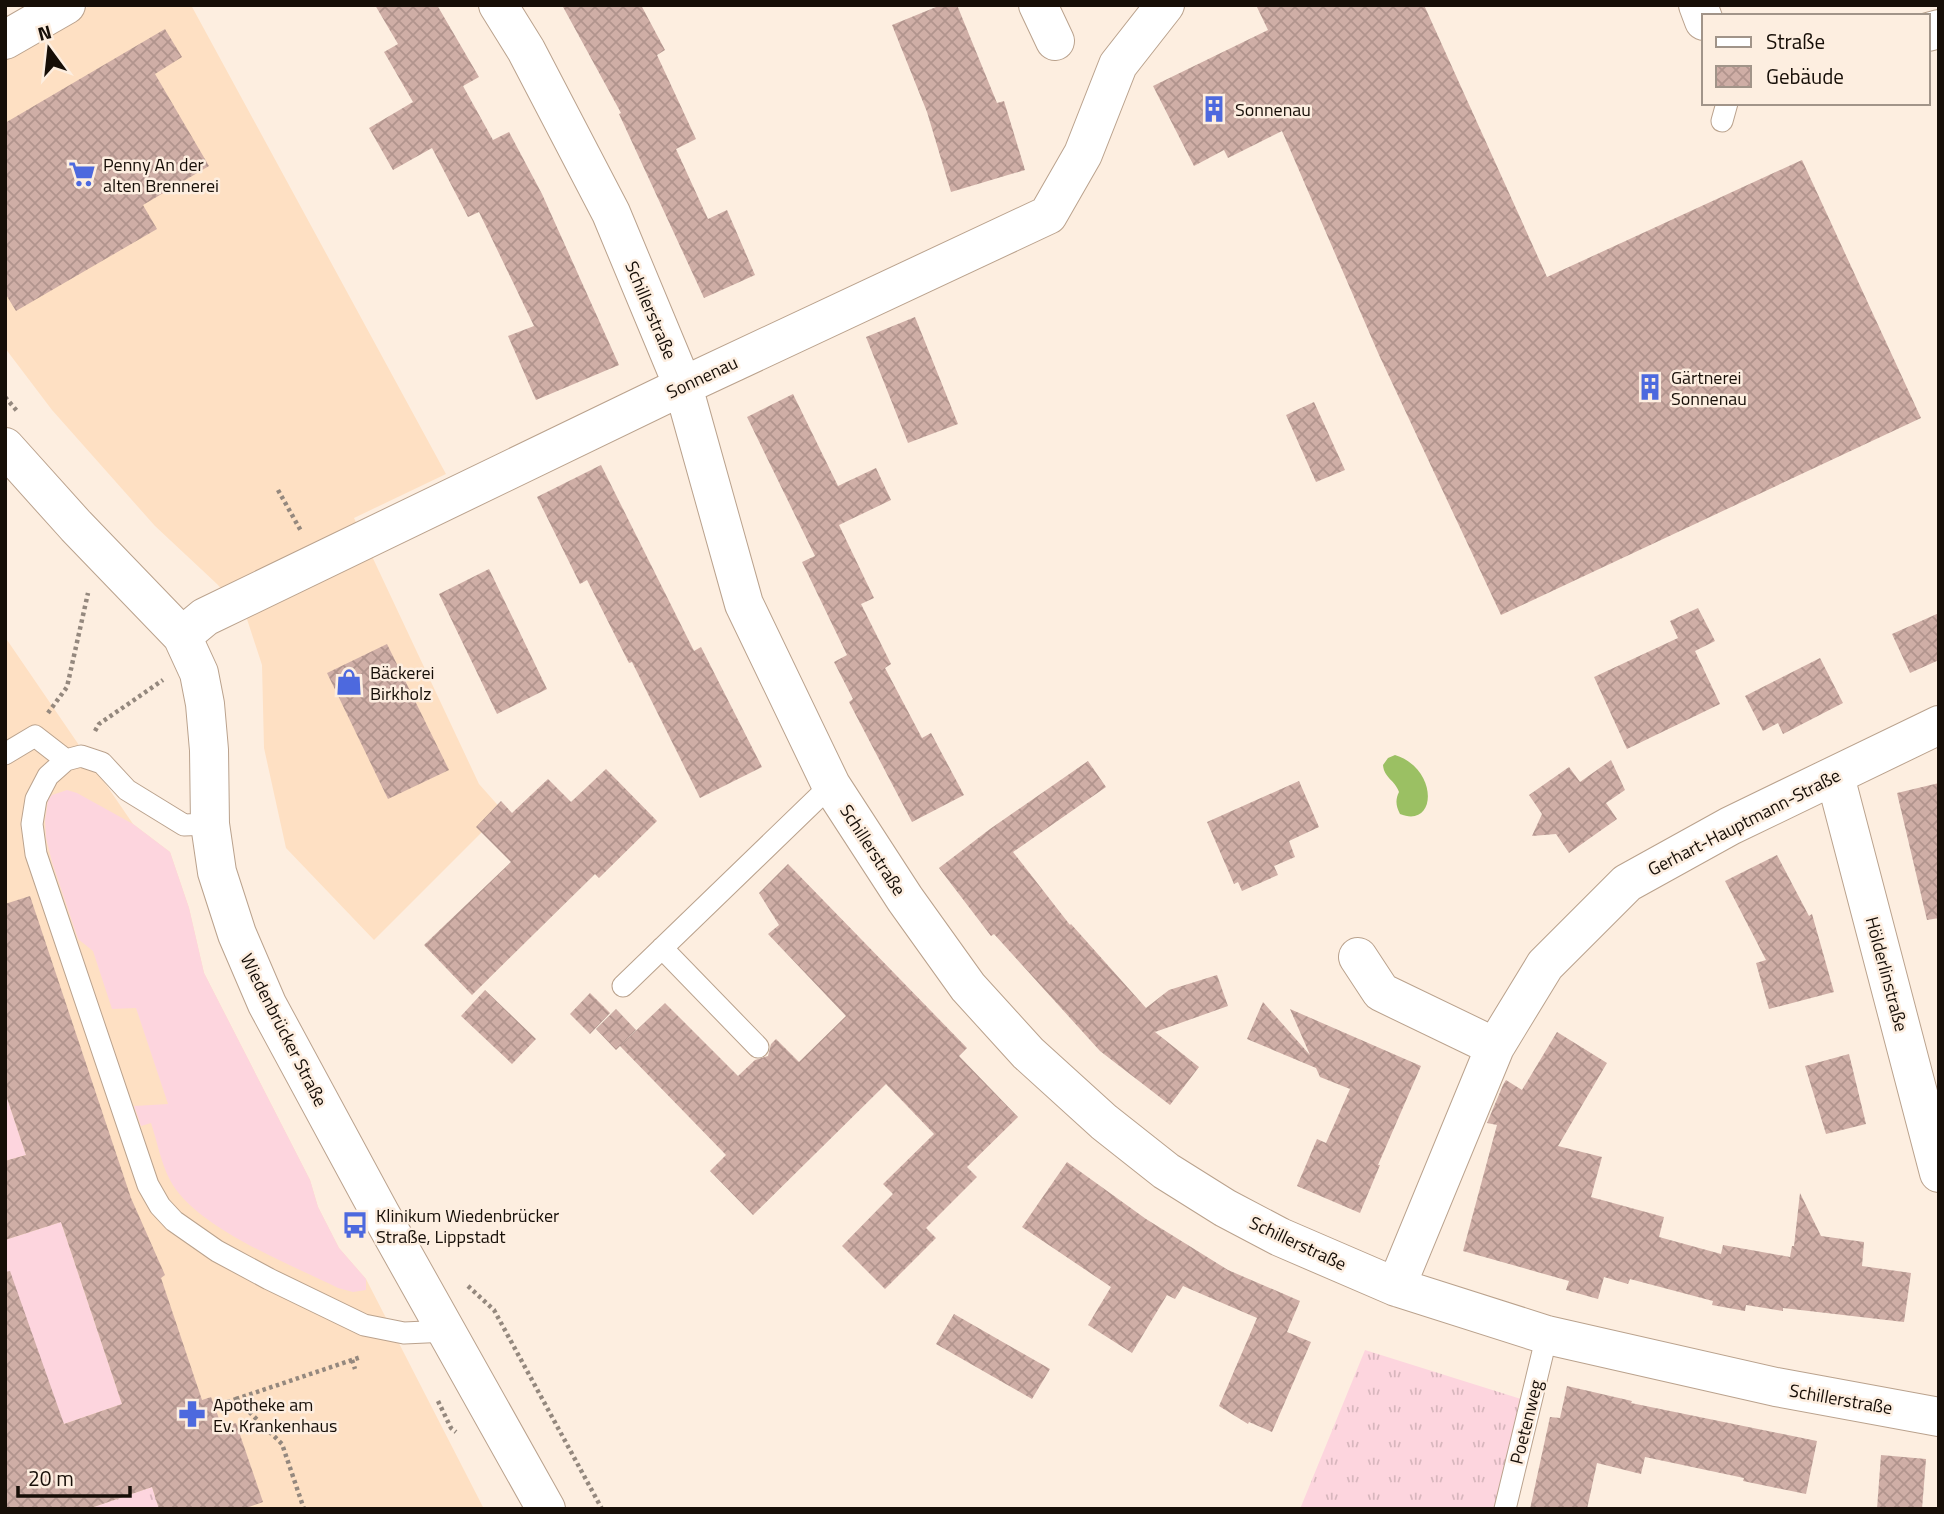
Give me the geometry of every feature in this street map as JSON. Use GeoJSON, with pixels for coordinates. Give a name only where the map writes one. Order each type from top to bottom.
{"type":"FeatureCollection","features":[{"type":"Feature","properties":{"kind":"street"},"geometry":{"type":"LineString","coordinates":[[5,40],[65,5]]}},
{"type":"Feature","properties":{"kind":"street","name":"Schillerstraße"},"geometry":{"type":"LineString","coordinates":[[498,5],[526,50],[611,214],[683,386],[744,604],[831,785],[905,899],[968,987],[1028,1053],[1104,1122],[1166,1171],[1224,1208],[1280,1237],[1396,1287],[1547,1335],[1776,1387],[1939,1416]]}},
{"type":"Feature","properties":{"kind":"street"},"geometry":{"type":"LineString","coordinates":[[1038,5],[1055,41]]}},
{"type":"Feature","properties":{"kind":"street","name":"Sonnenau"},"geometry":{"type":"LineString","coordinates":[[182,636],[205,617],[683,386],[1048,215],[1083,154],[1118,65],[1166,5]]}},
{"type":"Feature","properties":{"kind":"street","name":"Wiedenbrücker Straße"},"geometry":{"type":"LineString","coordinates":[[16,434],[76,526],[182,636],[199,673],[205,704],[210,824],[218,872],[237,934],[267,1004],[373,1201],[449,1331],[546,1509]]}},
{"type":"Feature","properties":{"kind":"street","name":"Gerhart-Hauptmann-Straße"},"geometry":{"type":"LineString","coordinates":[[1396,1287],[1495,1047],[1545,965],[1627,883],[1730,826],[1939,724]]}},
{"type":"Feature","properties":{"kind":"street","name":"Hölderlinstraße"},"geometry":{"type":"LineString","coordinates":[[1835,776],[1939,1173]]}},
{"type":"Feature","properties":{"kind":"street"},"geometry":{"type":"LineString","coordinates":[[1358,957],[1381,992],[1495,1047]]}},
{"type":"Feature","properties":{"kind":"lane"},"geometry":{"type":"LineString","coordinates":[[7,752],[35,736],[74,758],[102,763],[127,790],[184,825],[210,824]]}},
{"type":"Feature","properties":{"kind":"lane"},"geometry":{"type":"LineString","coordinates":[[74,758],[48,776],[36,799],[32,824],[36,854],[138,1157],[148,1185],[160,1206],[182,1228],[217,1251],[364,1325],[404,1333],[449,1331]]}},
{"type":"Feature","properties":{"kind":"lane","name":"Schillerstraße"},"geometry":{"type":"LineString","coordinates":[[623,986],[831,785]]}},
{"type":"Feature","properties":{"kind":"lane"},"geometry":{"type":"LineString","coordinates":[[662,948],[758,1047]]}},
{"type":"Feature","properties":{"kind":"lane","name":"Poetenweg"},"geometry":{"type":"LineString","coordinates":[[1505,1509],[1547,1335]]}},
{"type":"Feature","properties":{"kind":"path"},"geometry":{"type":"LineString","coordinates":[[5,397],[16,434]]}},
{"type":"Feature","properties":{"kind":"path"},"geometry":{"type":"LineString","coordinates":[[278,490],[306,541]]}},
{"type":"Feature","properties":{"kind":"path"},"geometry":{"type":"LineString","coordinates":[[45,716],[67,687],[88,592]]}},
{"type":"Feature","properties":{"kind":"path"},"geometry":{"type":"LineString","coordinates":[[74,758],[99,724],[164,679]]}},
{"type":"Feature","properties":{"kind":"path"},"geometry":{"type":"LineString","coordinates":[[466,1285],[494,1310],[602,1509]]}},
{"type":"Feature","properties":{"kind":"path"},"geometry":{"type":"LineString","coordinates":[[214,1407],[372,1353]]}},
{"type":"Feature","properties":{"kind":"path"},"geometry":{"type":"LineString","coordinates":[[352,1360],[355,1369]]}},
{"type":"Feature","properties":{"kind":"path"},"geometry":{"type":"LineString","coordinates":[[236,1399],[282,1444],[304,1509]]}},
{"type":"Feature","properties":{"kind":"shaded area"},"geometry":{"type":"Polygon","coordinates":[[[91,5],[191,5],[446,474],[354,518],[479,784],[503,811],[374,940],[286,848],[264,748],[262,665],[246,616],[217,584],[155,526],[52,410],[5,348],[5,55],[91,5]]]}},
{"type":"Feature","properties":{"kind":"shaded area"},"geometry":{"type":"Polygon","coordinates":[[[5,637],[133,824],[170,852],[189,908],[204,973],[310,1180],[318,1207],[339,1248],[366,1279],[484,1509],[5,1509],[5,637]]]}},
{"type":"Feature","properties":{"kind":"shaded area"},"geometry":{"type":"Polygon","coordinates":[[[1395,755],[1420,772],[1426,784],[1428,795],[1426,806],[1421,813],[1412,816],[1400,814],[1396,803],[1399,792],[1387,776],[1383,765],[1388,758],[1395,755]]]}},
{"type":"Feature","properties":{"kind":"green space"},"geometry":{"type":"Polygon","coordinates":[[[67,790],[133,824],[170,852],[189,908],[204,973],[310,1180],[318,1207],[339,1248],[366,1279],[366,1290],[353,1292],[338,1288],[245,1243],[200,1214],[182,1197],[170,1180],[151,1123],[141,1126],[134,1106],[168,1104],[136,1008],[112,1009],[93,951],[78,939],[52,862],[46,838],[48,800],[52,795],[67,790]]]}},
{"type":"Feature","properties":{"kind":"green space"},"geometry":{"type":"Polygon","coordinates":[[[5,1092],[26,1155],[5,1161],[5,1092]]]}},
{"type":"Feature","properties":{"kind":"green space"},"geometry":{"type":"Polygon","coordinates":[[[61,1222],[122,1404],[64,1424],[5,1322],[5,1240],[61,1222]]]}},
{"type":"Feature","properties":{"kind":"green space"},"geometry":{"type":"Polygon","coordinates":[[[1365,1350],[1521,1399],[1496,1509],[1300,1509],[1365,1350]]]}},
{"type":"Feature","properties":{"kind":"green space"},"geometry":{"type":"Polygon","coordinates":[[[152,1487],[159,1509],[88,1509],[152,1487]]]}},
{"type":"Feature","properties":{"kind":"building"},"geometry":{"type":"Polygon","coordinates":[[[375,5],[437,5],[479,77],[463,86],[493,140],[509,132],[542,194],[619,365],[536,400],[508,336],[534,326],[479,212],[468,217],[432,148],[393,170],[369,128],[413,102],[384,52],[398,44],[375,5]]]}},
{"type":"Feature","properties":{"kind":"building"},"geometry":{"type":"Polygon","coordinates":[[[562,5],[641,5],[665,50],[657,55],[696,139],[676,149],[708,219],[727,210],[755,275],[704,298],[619,114],[621,113],[562,5]]]}},
{"type":"Feature","properties":{"kind":"building"},"geometry":{"type":"Polygon","coordinates":[[[941,5],[957,5],[997,103],[1004,101],[1025,170],[951,192],[927,112],[892,25],[941,5]]]}},
{"type":"Feature","properties":{"kind":"building","name":"Gärtnerei Sonnenau"},"geometry":{"type":"Polygon","coordinates":[[[1256,5],[1424,5],[1547,277],[1802,160],[1921,418],[1501,615],[1379,355],[1282,131],[1228,158],[1224,150],[1194,166],[1153,86],[1268,30],[1256,5]]]}},
{"type":"Feature","properties":{"kind":"building"},"geometry":{"type":"Polygon","coordinates":[[[165,29],[182,57],[155,74],[209,166],[143,205],[157,229],[16,311],[5,293],[5,123],[165,29]]]}},
{"type":"Feature","properties":{"kind":"building"},"geometry":{"type":"Polygon","coordinates":[[[915,317],[958,424],[908,443],[866,337],[915,317]]]}},
{"type":"Feature","properties":{"kind":"building"},"geometry":{"type":"Polygon","coordinates":[[[793,394],[838,486],[876,468],[891,500],[839,525],[874,598],[861,604],[891,664],[885,668],[922,738],[931,733],[964,795],[912,822],[849,702],[853,699],[834,662],[847,655],[802,562],[815,556],[747,417],[793,394]]]}},
{"type":"Feature","properties":{"kind":"building"},"geometry":{"type":"Polygon","coordinates":[[[1314,402],[1345,470],[1316,482],[1286,415],[1314,402]]]}},
{"type":"Feature","properties":{"kind":"building"},"geometry":{"type":"Polygon","coordinates":[[[601,465],[694,651],[701,647],[762,767],[700,798],[632,662],[629,663],[587,580],[580,584],[537,497],[601,465]]]}},
{"type":"Feature","properties":{"kind":"building"},"geometry":{"type":"Polygon","coordinates":[[[489,569],[547,689],[497,714],[439,594],[489,569]]]}},
{"type":"Feature","properties":{"kind":"building"},"geometry":{"type":"Polygon","coordinates":[[[1698,608],[1715,641],[1695,651],[1720,704],[1627,749],[1594,677],[1678,638],[1670,621],[1698,608]]]}},
{"type":"Feature","properties":{"kind":"building"},"geometry":{"type":"Polygon","coordinates":[[[1939,613],[1939,660],[1910,673],[1892,634],[1939,613]]]}},
{"type":"Feature","properties":{"kind":"building"},"geometry":{"type":"Polygon","coordinates":[[[387,644],[449,770],[388,799],[327,673],[387,644]]]}},
{"type":"Feature","properties":{"kind":"building"},"geometry":{"type":"Polygon","coordinates":[[[1820,658],[1843,703],[1783,734],[1778,723],[1763,731],[1745,696],[1820,658]]]}},
{"type":"Feature","properties":{"kind":"building"},"geometry":{"type":"Polygon","coordinates":[[[1611,760],[1625,790],[1606,803],[1617,819],[1569,853],[1556,834],[1532,836],[1542,814],[1529,795],[1569,767],[1580,782],[1611,760]]]}},
{"type":"Feature","properties":{"kind":"building"},"geometry":{"type":"Polygon","coordinates":[[[1088,761],[1106,787],[1013,852],[1070,925],[1146,1008],[1169,990],[1217,975],[1228,1006],[1155,1032],[1199,1067],[1170,1105],[1100,1051],[994,934],[991,936],[939,868],[1088,761]]]}},
{"type":"Feature","properties":{"kind":"building"},"geometry":{"type":"Polygon","coordinates":[[[606,769],[657,821],[599,878],[595,874],[472,995],[424,945],[511,862],[476,827],[501,801],[512,813],[548,779],[571,802],[606,769]]]}},
{"type":"Feature","properties":{"kind":"building"},"geometry":{"type":"Polygon","coordinates":[[[1299,781],[1319,827],[1289,841],[1295,857],[1274,866],[1278,875],[1242,891],[1238,882],[1234,884],[1207,822],[1299,781]]]}},
{"type":"Feature","properties":{"kind":"building"},"geometry":{"type":"Polygon","coordinates":[[[1939,783],[1939,918],[1927,920],[1897,793],[1939,783]]]}},
{"type":"Feature","properties":{"kind":"building"},"geometry":{"type":"Polygon","coordinates":[[[1777,855],[1809,916],[1812,914],[1834,992],[1769,1009],[1756,963],[1766,960],[1725,881],[1777,855]]]}},
{"type":"Feature","properties":{"kind":"building"},"geometry":{"type":"Polygon","coordinates":[[[788,864],[967,1048],[959,1056],[1018,1117],[967,1167],[977,1177],[926,1228],[936,1238],[885,1289],[842,1246],[893,1194],[883,1184],[934,1134],[886,1084],[753,1215],[710,1171],[726,1155],[620,1046],[665,1003],[738,1076],[755,1060],[768,1056],[771,1044],[776,1039],[799,1062],[846,1016],[768,934],[779,925],[759,893],[788,864]]]}},
{"type":"Feature","properties":{"kind":"building"},"geometry":{"type":"Polygon","coordinates":[[[30,896],[131,1198],[165,1275],[161,1278],[202,1400],[211,1397],[222,1427],[236,1423],[263,1502],[243,1509],[159,1509],[152,1487],[88,1509],[5,1509],[5,1272],[10,1271],[64,1424],[122,1404],[61,1222],[5,1240],[5,1161],[26,1155],[5,1092],[5,904],[30,896]]]}},
{"type":"Feature","properties":{"kind":"building"},"geometry":{"type":"Polygon","coordinates":[[[485,990],[536,1039],[512,1064],[461,1016],[485,990]]]}},
{"type":"Feature","properties":{"kind":"building"},"geometry":{"type":"Polygon","coordinates":[[[590,993],[610,1013],[590,1034],[570,1014],[590,993]]]}},
{"type":"Feature","properties":{"kind":"building"},"geometry":{"type":"Polygon","coordinates":[[[1263,1002],[1310,1055],[1290,1009],[1421,1066],[1360,1213],[1297,1186],[1317,1139],[1326,1143],[1350,1089],[1320,1077],[1316,1068],[1247,1039],[1263,1002]]]}},
{"type":"Feature","properties":{"kind":"building"},"geometry":{"type":"Polygon","coordinates":[[[616,1009],[636,1030],[616,1050],[596,1029],[616,1009]]]}},
{"type":"Feature","properties":{"kind":"building"},"geometry":{"type":"Polygon","coordinates":[[[1557,1032],[1607,1063],[1558,1146],[1602,1157],[1591,1197],[1664,1217],[1659,1237],[1721,1254],[1723,1245],[1790,1257],[1794,1246],[1800,1193],[1821,1236],[1864,1242],[1862,1266],[1911,1273],[1904,1322],[1746,1305],[1745,1311],[1712,1305],[1713,1301],[1630,1279],[1628,1284],[1604,1277],[1598,1299],[1566,1290],[1569,1281],[1463,1251],[1497,1125],[1487,1123],[1503,1085],[1506,1080],[1522,1090],[1557,1032]]]}},
{"type":"Feature","properties":{"kind":"building"},"geometry":{"type":"Polygon","coordinates":[[[1849,1054],[1866,1124],[1826,1134],[1805,1066],[1849,1054]]]}},
{"type":"Feature","properties":{"kind":"building"},"geometry":{"type":"Polygon","coordinates":[[[1067,1162],[1146,1219],[1228,1270],[1300,1301],[1287,1332],[1311,1342],[1272,1432],[1249,1422],[1248,1424],[1219,1406],[1257,1318],[1183,1286],[1175,1299],[1167,1295],[1132,1353],[1088,1325],[1111,1287],[1022,1227],[1067,1162]]]}},
{"type":"Feature","properties":{"kind":"building"},"geometry":{"type":"Polygon","coordinates":[[[954,1314],[1050,1369],[1032,1399],[936,1344],[954,1314]]]}},
{"type":"Feature","properties":{"kind":"building"},"geometry":{"type":"Polygon","coordinates":[[[1567,1386],[1632,1401],[1631,1403],[1817,1441],[1806,1494],[1645,1457],[1641,1474],[1597,1463],[1587,1509],[1530,1509],[1550,1417],[1560,1418],[1567,1386]]]}},
{"type":"Feature","properties":{"kind":"building"},"geometry":{"type":"Polygon","coordinates":[[[1881,1455],[1926,1459],[1922,1509],[1877,1509],[1881,1455]]]}},
{"type":"Feature","properties":{"kind":"place","name":"Sonnenau"},"geometry":{"type":"Point","coordinates":[1214,109]}},
{"type":"Feature","properties":{"kind":"place","name":"Penny An der alten Brennerei"},"geometry":{"type":"Point","coordinates":[82,174]}},
{"type":"Feature","properties":{"kind":"place","name":"Gärtnerei Sonnenau"},"geometry":{"type":"Point","coordinates":[1650,387]}},
{"type":"Feature","properties":{"kind":"place","name":"Bäckerei Birkholz"},"geometry":{"type":"Point","coordinates":[349,682]}},
{"type":"Feature","properties":{"kind":"place","name":"Klinikum Wiedenbrücker Straße, Lippstadt"},"geometry":{"type":"Point","coordinates":[355,1225]}},
{"type":"Feature","properties":{"kind":"place","name":"Apotheke am Ev. Krankenhaus"},"geometry":{"type":"Point","coordinates":[192,1414]}}]}
